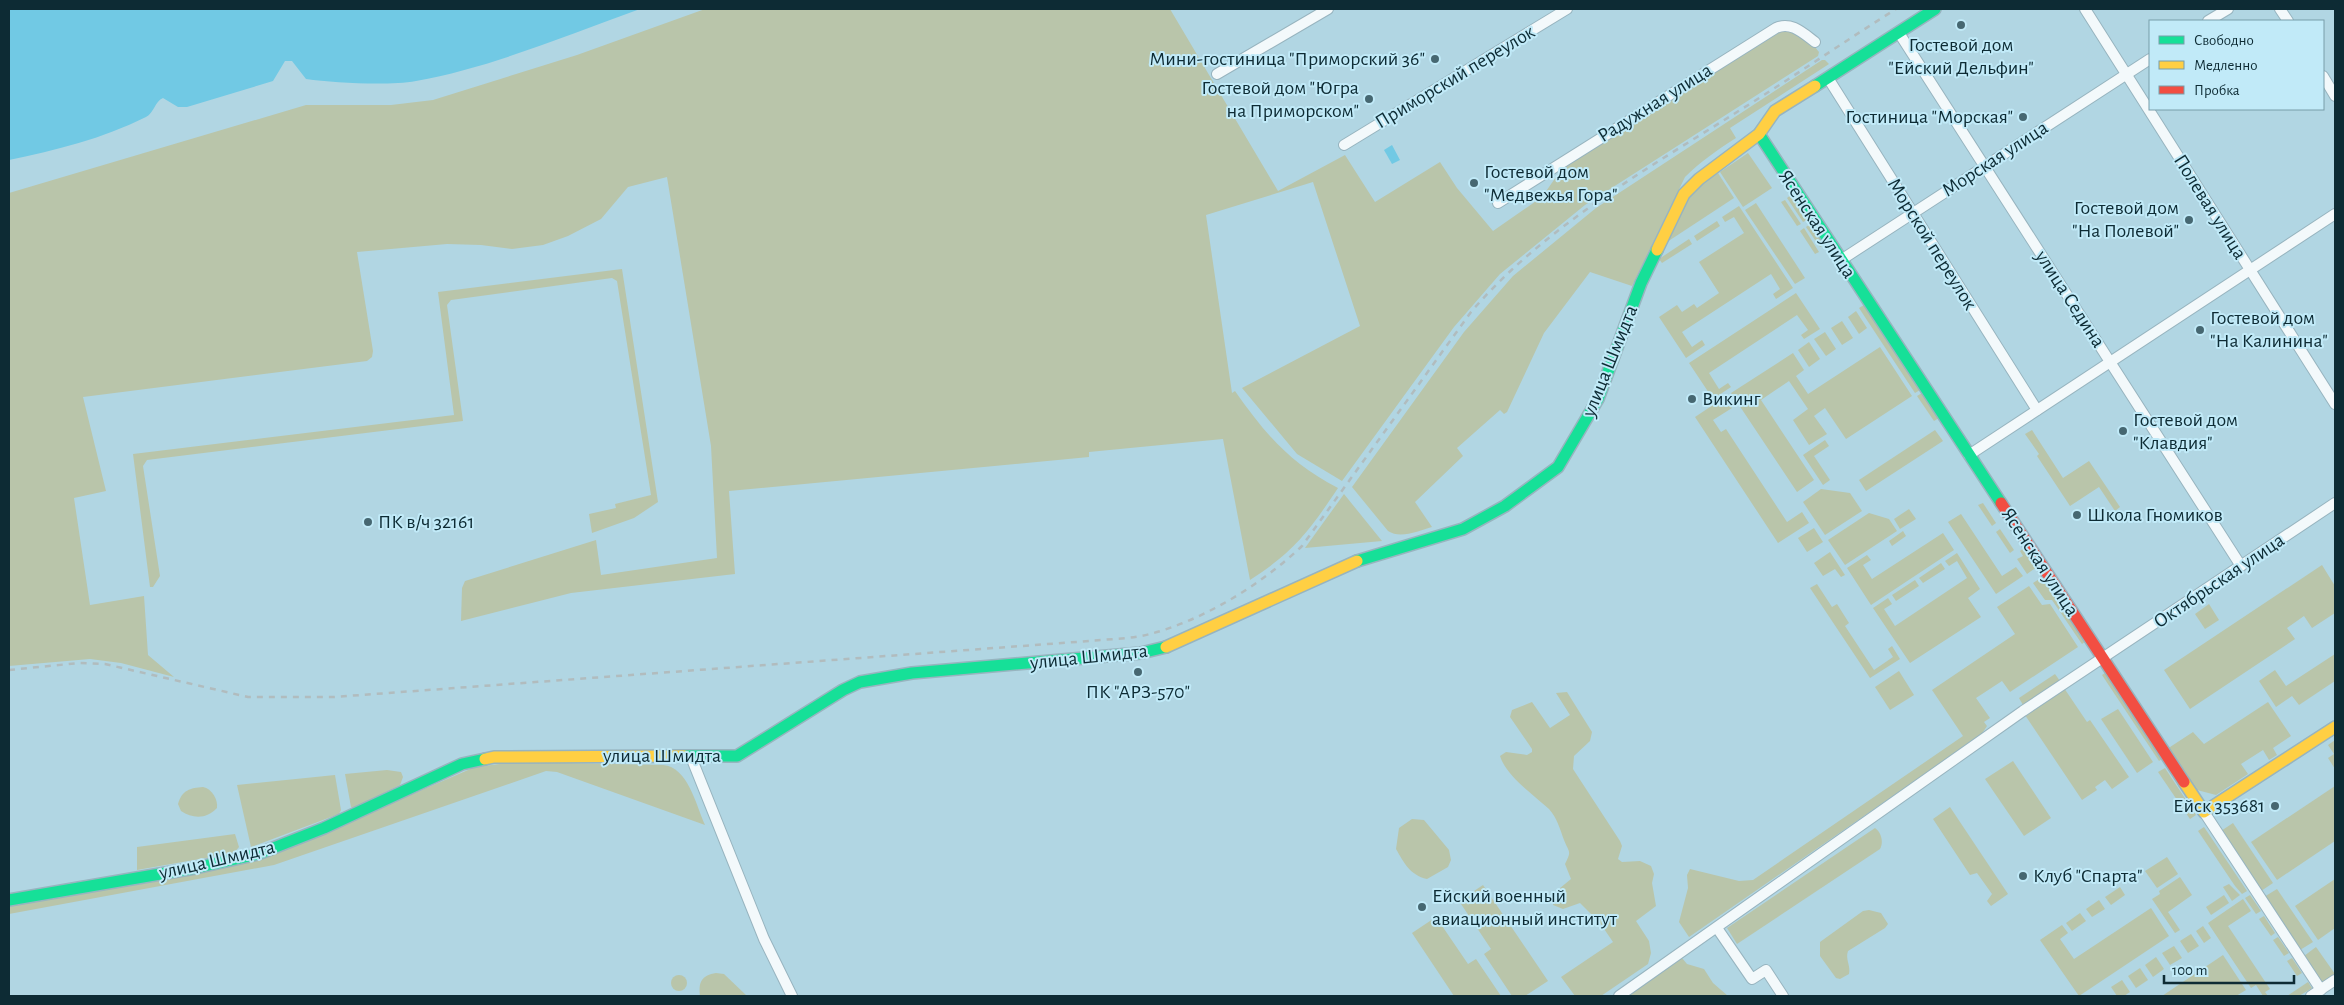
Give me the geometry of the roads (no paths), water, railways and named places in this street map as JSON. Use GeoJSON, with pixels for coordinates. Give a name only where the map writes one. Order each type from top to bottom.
{"type":"FeatureCollection","features":[{"type":"Feature","properties":{"kind":"street"},"geometry":{"type":"LineString","coordinates":[[1217,74],[1328,9]]}},
{"type":"Feature","properties":{"kind":"street","name":"Приморский переулок"},"geometry":{"type":"LineString","coordinates":[[1344,145],[1567,9]]}},
{"type":"Feature","properties":{"kind":"street","name":"улица Шмидта"},"geometry":{"type":"LineString","coordinates":[[9,900],[195,868],[258,854],[324,828],[462,764],[480,759],[589,756],[737,756],[843,690],[868,680],[912,673],[1091,658],[1160,649],[1350,563],[1462,529],[1505,506],[1558,467],[1583,427],[1608,374],[1641,283],[1684,194],[1699,179],[1759,134],[1775,111],[1934,9]]}},
{"type":"Feature","properties":{"kind":"street","name":"Полевая улица"},"geometry":{"type":"LineString","coordinates":[[2085,9],[2149,109]]}},
{"type":"Feature","properties":{"kind":"street"},"geometry":{"type":"LineString","coordinates":[[2210,20],[2228,9]]}},
{"type":"Feature","properties":{"kind":"street"},"geometry":{"type":"LineString","coordinates":[[2280,9],[2287,20]]}},
{"type":"Feature","properties":{"kind":"street","name":"Радужная улица"},"geometry":{"type":"LineString","coordinates":[[1498,204],[1779,26],[1792,27],[1815,42]]}},
{"type":"Feature","properties":{"kind":"street","name":"улица Седина"},"geometry":{"type":"LineString","coordinates":[[1898,32],[2241,566]]}},
{"type":"Feature","properties":{"kind":"street","name":"Морская улица"},"geometry":{"type":"LineString","coordinates":[[1841,260],[1912,212],[2149,60]]}},
{"type":"Feature","properties":{"kind":"street","name":"Морской переулок"},"geometry":{"type":"LineString","coordinates":[[1828,78],[2037,410]]}},
{"type":"Feature","properties":{"kind":"street"},"geometry":{"type":"LineString","coordinates":[[2324,78],[2335,96]]}},
{"type":"Feature","properties":{"kind":"street","name":"Полевая улица"},"geometry":{"type":"LineString","coordinates":[[2150,110],[2335,404]]}},
{"type":"Feature","properties":{"kind":"street","name":"Ясенская улица"},"geometry":{"type":"LineString","coordinates":[[1759,134],[2321,990]]}},
{"type":"Feature","properties":{"kind":"street"},"geometry":{"type":"LineString","coordinates":[[1969,454],[2335,214]]}},
{"type":"Feature","properties":{"kind":"street","name":"Октябрьская улица"},"geometry":{"type":"LineString","coordinates":[[1619,996],[2023,712],[2335,503]]}},
{"type":"Feature","properties":{"kind":"street"},"geometry":{"type":"LineString","coordinates":[[2204,812],[2335,727]]}},
{"type":"Feature","properties":{"kind":"street"},"geometry":{"type":"LineString","coordinates":[[691,757],[764,939],[792,996]]}},
{"type":"Feature","properties":{"kind":"street"},"geometry":{"type":"LineString","coordinates":[[1717,928],[1752,979],[1766,970],[1783,996]]}},
{"type":"Feature","properties":{"kind":"street"},"geometry":{"type":"LineString","coordinates":[[2311,996],[2335,980]]}},
{"type":"Feature","properties":{"kind":"water"},"geometry":{"type":"Polygon","coordinates":[[[9,9],[640,9],[557,40],[473,68],[404,83],[331,82],[306,79],[292,61],[285,61],[273,81],[187,107],[178,107],[163,98],[146,117],[113,132],[61,148],[9,160],[9,9]]]}},
{"type":"Feature","properties":{"kind":"water"},"geometry":{"type":"Polygon","coordinates":[[[1392,145],[1400,160],[1392,164],[1384,150],[1392,145]]]}},
{"type":"Feature","properties":{"kind":"railway"},"geometry":{"type":"LineString","coordinates":[[9,670],[79,663],[105,664],[248,697],[334,697],[1120,639],[1143,636],[1170,628],[1211,610],[1251,587],[1302,546],[1471,312],[1499,282],[1530,254],[1562,228],[1631,179],[1896,9]]}},
{"type":"Feature","properties":{"kind":"place","name":"Гостевой дом \"Ейский Дельфин\""},"geometry":{"type":"Point","coordinates":[1961,25]}},
{"type":"Feature","properties":{"kind":"place","name":"Мини-гостиница \"Приморский 36\""},"geometry":{"type":"Point","coordinates":[1435,59]}},
{"type":"Feature","properties":{"kind":"place","name":"Гостевой дом \"Югра на Приморском\""},"geometry":{"type":"Point","coordinates":[1369,99]}},
{"type":"Feature","properties":{"kind":"place","name":"Гостиница \"Морская\""},"geometry":{"type":"Point","coordinates":[2023,117]}},
{"type":"Feature","properties":{"kind":"place","name":"Гостевой дом \"Медвежья Гора\""},"geometry":{"type":"Point","coordinates":[1474,183]}},
{"type":"Feature","properties":{"kind":"place","name":"Гостевой дом \"На Полевой\""},"geometry":{"type":"Point","coordinates":[2189,220]}},
{"type":"Feature","properties":{"kind":"place","name":"Гостевой дом \"На Калинина\""},"geometry":{"type":"Point","coordinates":[2200,330]}},
{"type":"Feature","properties":{"kind":"place","name":"Викинг"},"geometry":{"type":"Point","coordinates":[1692,399]}},
{"type":"Feature","properties":{"kind":"place","name":"Гостевой дом \"Клавдия\""},"geometry":{"type":"Point","coordinates":[2123,431]}},
{"type":"Feature","properties":{"kind":"place","name":"Школа Гномиков"},"geometry":{"type":"Point","coordinates":[2077,515]}},
{"type":"Feature","properties":{"kind":"place","name":"ПК в/ч 32161"},"geometry":{"type":"Point","coordinates":[368,522]}},
{"type":"Feature","properties":{"kind":"place","name":"ПК \"АРЗ-570\""},"geometry":{"type":"Point","coordinates":[1138,672]}},
{"type":"Feature","properties":{"kind":"place","name":"Ейск 353681"},"geometry":{"type":"Point","coordinates":[2275,806]}},
{"type":"Feature","properties":{"kind":"place","name":"Клуб \"Спарта\""},"geometry":{"type":"Point","coordinates":[2023,876]}},
{"type":"Feature","properties":{"kind":"place","name":"Ейский военный авиационный институт"},"geometry":{"type":"Point","coordinates":[1422,907]}}]}
